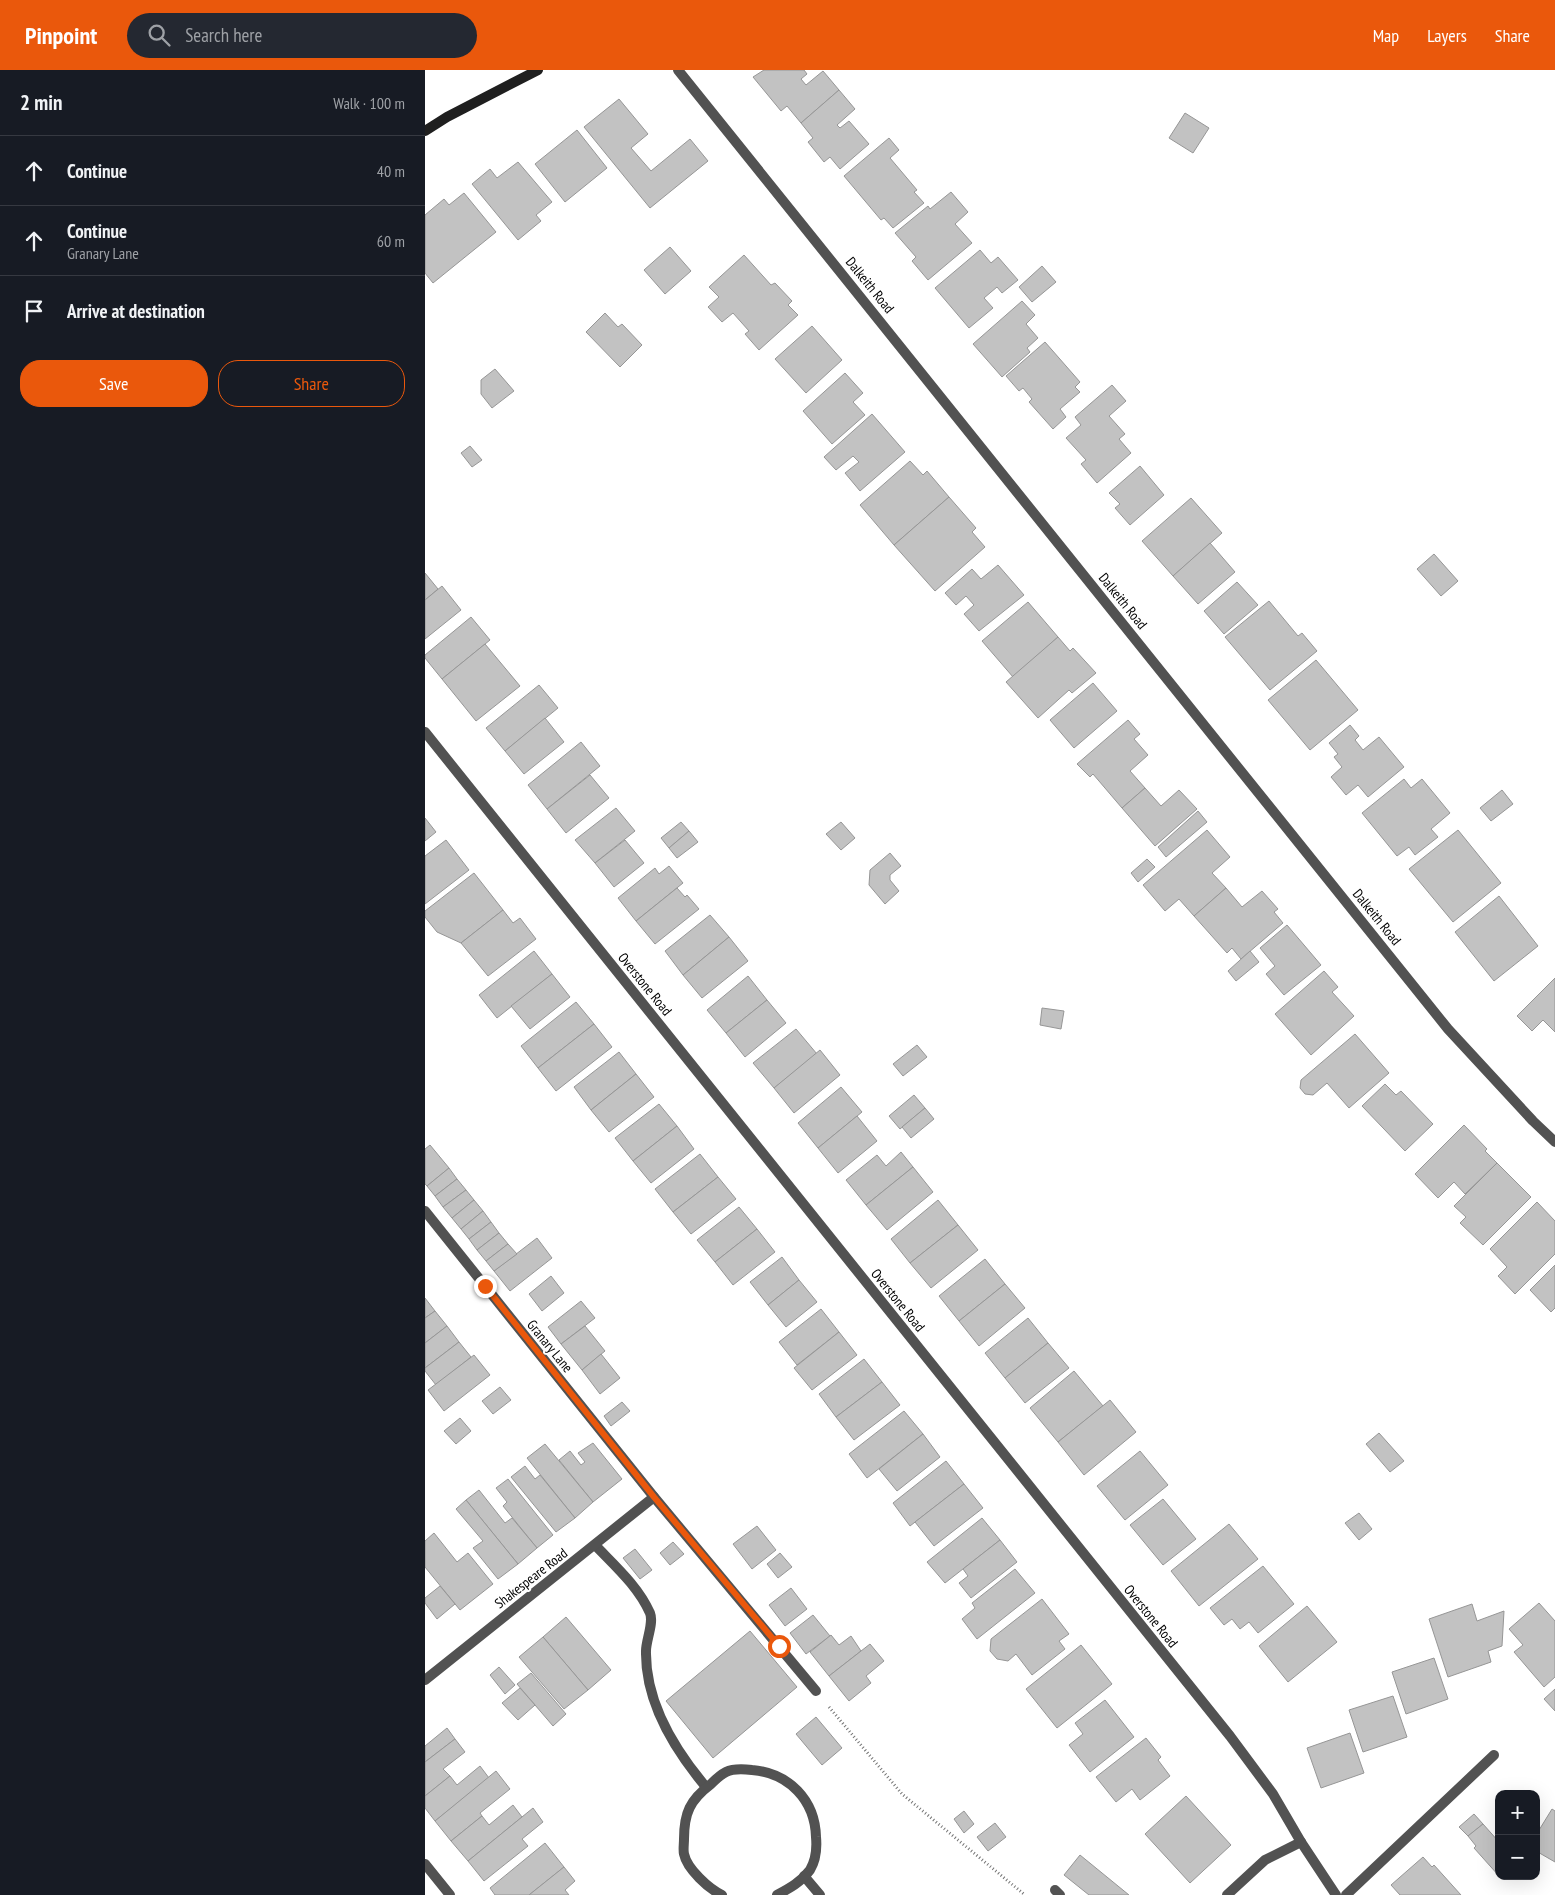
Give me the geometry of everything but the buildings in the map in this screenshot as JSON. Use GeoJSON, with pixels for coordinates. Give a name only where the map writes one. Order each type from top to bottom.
{"type":"FeatureCollection","features":[{"type":"Feature","properties":{"kind":"main road"},"geometry":{"type":"LineString","coordinates":[[425,131],[447,117],[539,70]]}},
{"type":"Feature","properties":{"kind":"street","name":"Dalkeith Road"},"geometry":{"type":"LineString","coordinates":[[678,70],[1449,1029],[1533,1121],[1555,1142]]}},
{"type":"Feature","properties":{"kind":"street","name":"Overstone Road"},"geometry":{"type":"LineString","coordinates":[[425,732],[1230,1736],[1273,1794],[1301,1842],[1336,1895]]}},
{"type":"Feature","properties":{"kind":"street","name":"Granary Lane"},"geometry":{"type":"LineString","coordinates":[[425,1211],[654,1497],[816,1691]]}},
{"type":"Feature","properties":{"kind":"street","name":"Shakespeare Road"},"geometry":{"type":"LineString","coordinates":[[425,1680],[654,1497]]}},
{"type":"Feature","properties":{"kind":"street"},"geometry":{"type":"LineString","coordinates":[[595,1545],[635,1587],[651,1615],[645,1651],[650,1689],[664,1726],[686,1764],[706,1788]]}},
{"type":"Feature","properties":{"kind":"street"},"geometry":{"type":"LineString","coordinates":[[1346,1895],[1494,1755]]}},
{"type":"Feature","properties":{"kind":"street"},"geometry":{"type":"LineString","coordinates":[[722,1895],[715,1892],[694,1873],[684,1855],[685,1817],[692,1802],[706,1788],[726,1772],[739,1769],[765,1771],[789,1783],[803,1794],[816,1823],[817,1850],[811,1868],[796,1885],[777,1895]]}},
{"type":"Feature","properties":{"kind":"street"},"geometry":{"type":"LineString","coordinates":[[1227,1895],[1265,1860],[1301,1842]]}},
{"type":"Feature","properties":{"kind":"street"},"geometry":{"type":"LineString","coordinates":[[425,1864],[450,1895]]}},
{"type":"Feature","properties":{"kind":"street"},"geometry":{"type":"LineString","coordinates":[[804,1876],[820,1895]]}},
{"type":"Feature","properties":{"kind":"path"},"geometry":{"type":"LineString","coordinates":[[816,1691],[902,1794],[1025,1895]]}},
{"type":"Feature","properties":{"kind":"route"},"geometry":{"type":"LineString","coordinates":[[485,1286],[654,1497],[779,1646]]}}]}
